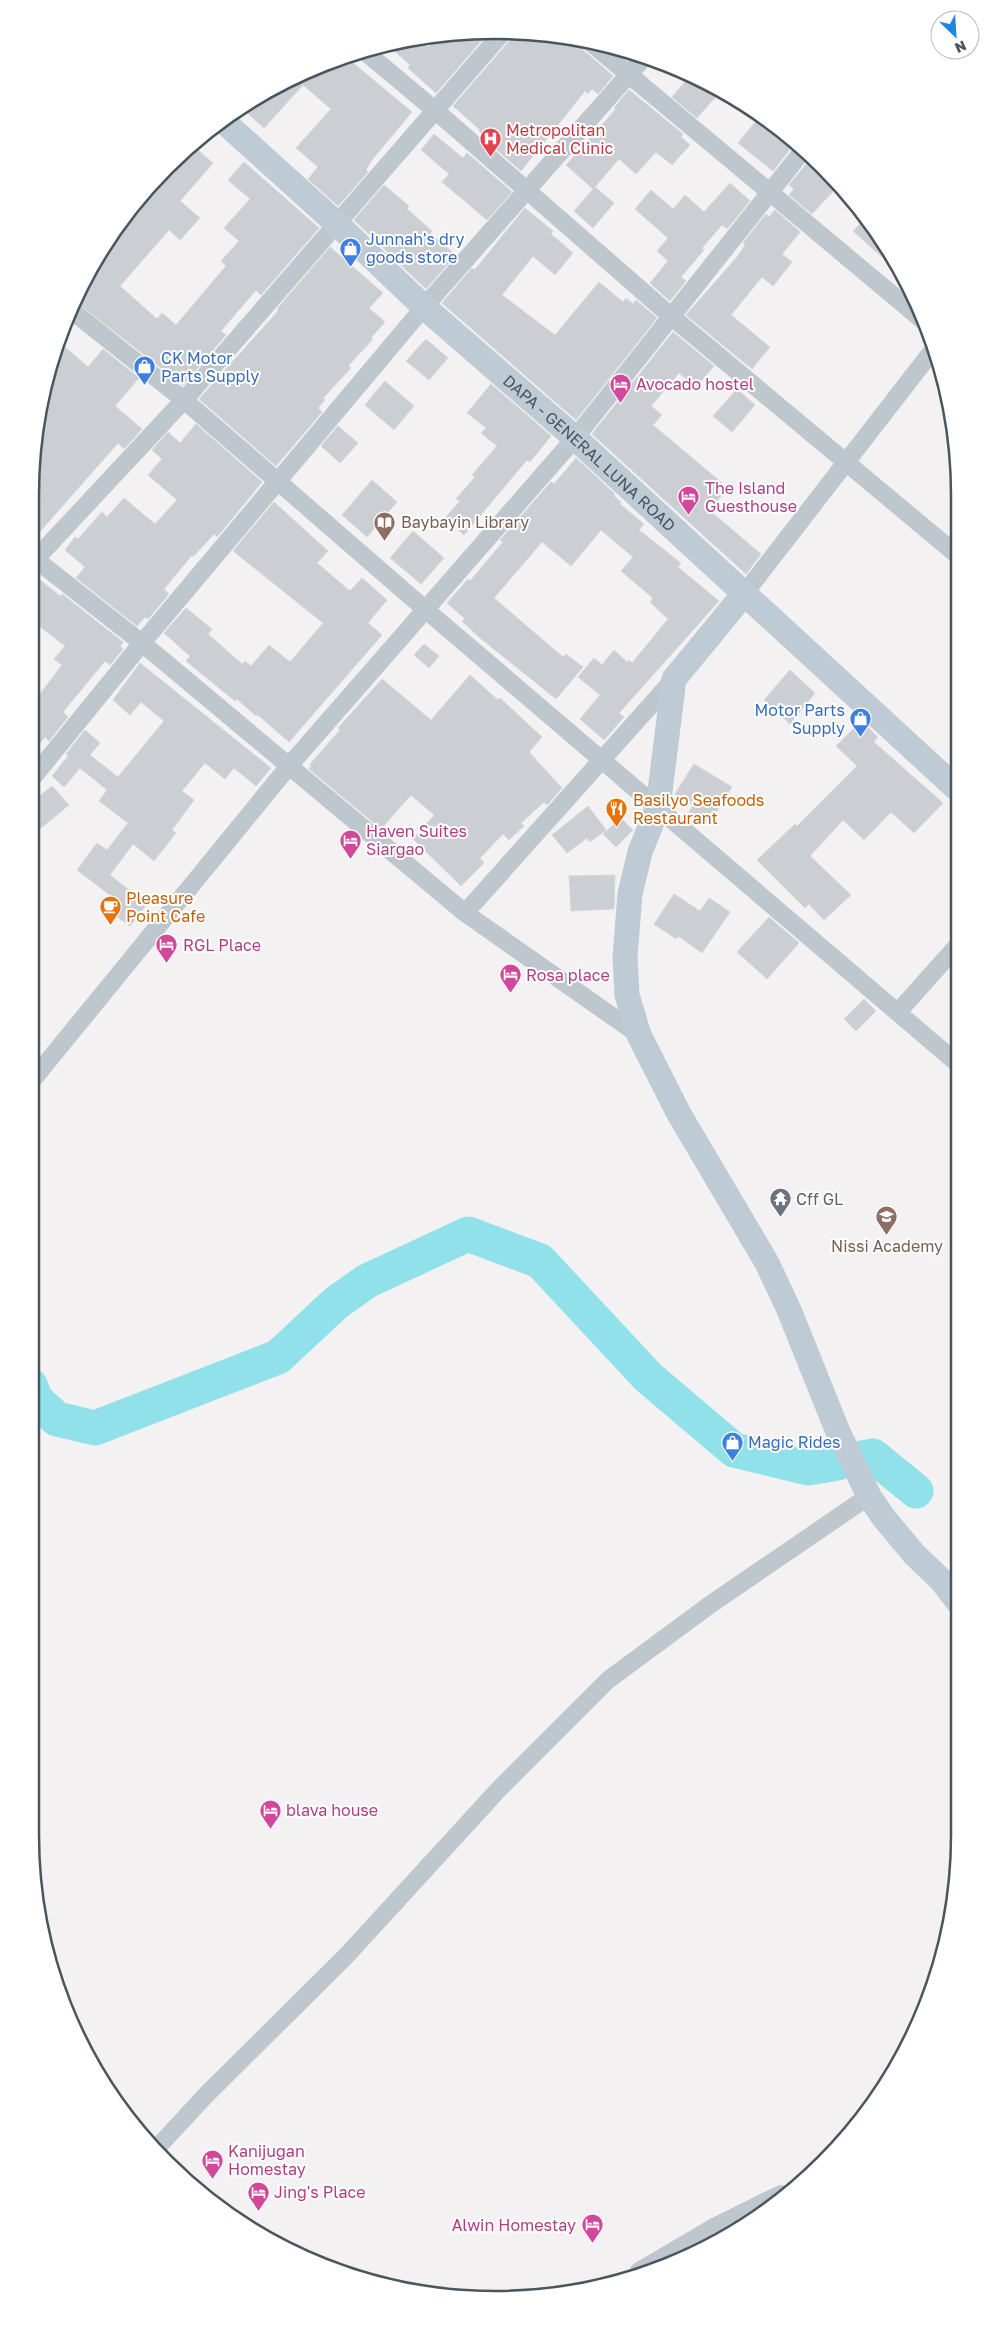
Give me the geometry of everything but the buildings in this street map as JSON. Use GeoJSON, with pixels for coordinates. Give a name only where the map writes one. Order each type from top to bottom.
{"type":"FeatureCollection","features":[{"type":"Feature","properties":{"kind":"street"},"geometry":{"type":"LineString","coordinates":[[39,553],[184,400],[497,39]]}},
{"type":"Feature","properties":{"kind":"street"},"geometry":{"type":"LineString","coordinates":[[601,52],[913,312]]}},
{"type":"Feature","properties":{"kind":"street"},"geometry":{"type":"LineString","coordinates":[[370,56],[436,111],[672,318],[951,550]]}},
{"type":"Feature","properties":{"kind":"street"},"geometry":{"type":"LineString","coordinates":[[39,770],[142,643],[424,308],[639,62]]}},
{"type":"Feature","properties":{"kind":"street","name":"DAPA - GENERAL LUNA ROAD"},"geometry":{"type":"LineString","coordinates":[[228,126],[424,308],[574,438],[951,784]]}},
{"type":"Feature","properties":{"kind":"street"},"geometry":{"type":"LineString","coordinates":[[39,1071],[289,766],[574,438],[672,318],[799,155]]}},
{"type":"Feature","properties":{"kind":"street"},"geometry":{"type":"LineString","coordinates":[[76,314],[184,400],[602,761],[951,1058]]}},
{"type":"Feature","properties":{"kind":"street"},"geometry":{"type":"LineString","coordinates":[[466,913],[674,679],[744,594],[929,355]]}},
{"type":"Feature","properties":{"kind":"street"},"geometry":{"type":"LineString","coordinates":[[39,565],[142,643],[466,913],[639,1036]]}},
{"type":"Feature","properties":{"kind":"street"},"geometry":{"type":"LineString","coordinates":[[674,679],[658,807],[640,852],[628,912],[625,957],[627,995],[639,1036],[679,1114],[767,1263],[789,1310],[838,1432],[869,1496],[884,1518],[914,1554],[941,1580],[951,1593]]}},
{"type":"Feature","properties":{"kind":"street"},"geometry":{"type":"LineString","coordinates":[[898,1012],[951,954]]}},
{"type":"Feature","properties":{"kind":"street"},"geometry":{"type":"LineString","coordinates":[[160,2145],[206,2095],[347,1955],[499,1789],[608,1680],[705,1609],[869,1496]]}},
{"type":"Feature","properties":{"kind":"street"},"geometry":{"type":"LineString","coordinates":[[652,2263],[716,2226],[753,2211]]}},
{"type":"Feature","properties":{"kind":"waterway"},"geometry":{"type":"LineString","coordinates":[[39,1403],[57,1419],[95,1428],[278,1357],[336,1303],[367,1281],[468,1234],[540,1261],[648,1377],[734,1450],[808,1468],[838,1463]]}},
{"type":"Feature","properties":{"kind":"waterway"},"geometry":{"type":"LineString","coordinates":[[858,1459],[873,1456],[916,1491]]}},
{"type":"Feature","properties":{"kind":"place","name":"Metropolitan Medical Clinic"},"geometry":{"type":"Point","coordinates":[490,158]}},
{"type":"Feature","properties":{"kind":"place","name":"Junnah's dry goods store"},"geometry":{"type":"Point","coordinates":[350,267]}},
{"type":"Feature","properties":{"kind":"place","name":"CK Motor Parts Supply"},"geometry":{"type":"Point","coordinates":[145,386]}},
{"type":"Feature","properties":{"kind":"place","name":"Avocado hostel"},"geometry":{"type":"Point","coordinates":[620,403]}},
{"type":"Feature","properties":{"kind":"place","name":"The Island Guesthouse"},"geometry":{"type":"Point","coordinates":[689,516]}},
{"type":"Feature","properties":{"kind":"place","name":"Baybayin Library"},"geometry":{"type":"Point","coordinates":[385,541]}},
{"type":"Feature","properties":{"kind":"place","name":"Motor Parts Supply"},"geometry":{"type":"Point","coordinates":[861,738]}},
{"type":"Feature","properties":{"kind":"place","name":"Basilyo Seafoods Restaurant"},"geometry":{"type":"Point","coordinates":[617,828]}},
{"type":"Feature","properties":{"kind":"place","name":"Haven Suites Siargao"},"geometry":{"type":"Point","coordinates":[350,859]}},
{"type":"Feature","properties":{"kind":"place","name":"Pleasure Point Cafe"},"geometry":{"type":"Point","coordinates":[110,926]}},
{"type":"Feature","properties":{"kind":"place","name":"RGL Place"},"geometry":{"type":"Point","coordinates":[167,964]}},
{"type":"Feature","properties":{"kind":"place","name":"Rosa place"},"geometry":{"type":"Point","coordinates":[510,994]}},
{"type":"Feature","properties":{"kind":"place","name":"Cff GL"},"geometry":{"type":"Point","coordinates":[780,1218]}},
{"type":"Feature","properties":{"kind":"place","name":"Nissi Academy"},"geometry":{"type":"Point","coordinates":[887,1236]}},
{"type":"Feature","properties":{"kind":"place","name":"Magic Rides"},"geometry":{"type":"Point","coordinates":[732,1461]}},
{"type":"Feature","properties":{"kind":"place","name":"blava house"},"geometry":{"type":"Point","coordinates":[270,1829]}},
{"type":"Feature","properties":{"kind":"place","name":"Kanijugan Homestay"},"geometry":{"type":"Point","coordinates":[212,2179]}},
{"type":"Feature","properties":{"kind":"place","name":"Jing's Place"},"geometry":{"type":"Point","coordinates":[258,2211]}},
{"type":"Feature","properties":{"kind":"place","name":"Alwin Homestay"},"geometry":{"type":"Point","coordinates":[592,2244]}}]}
